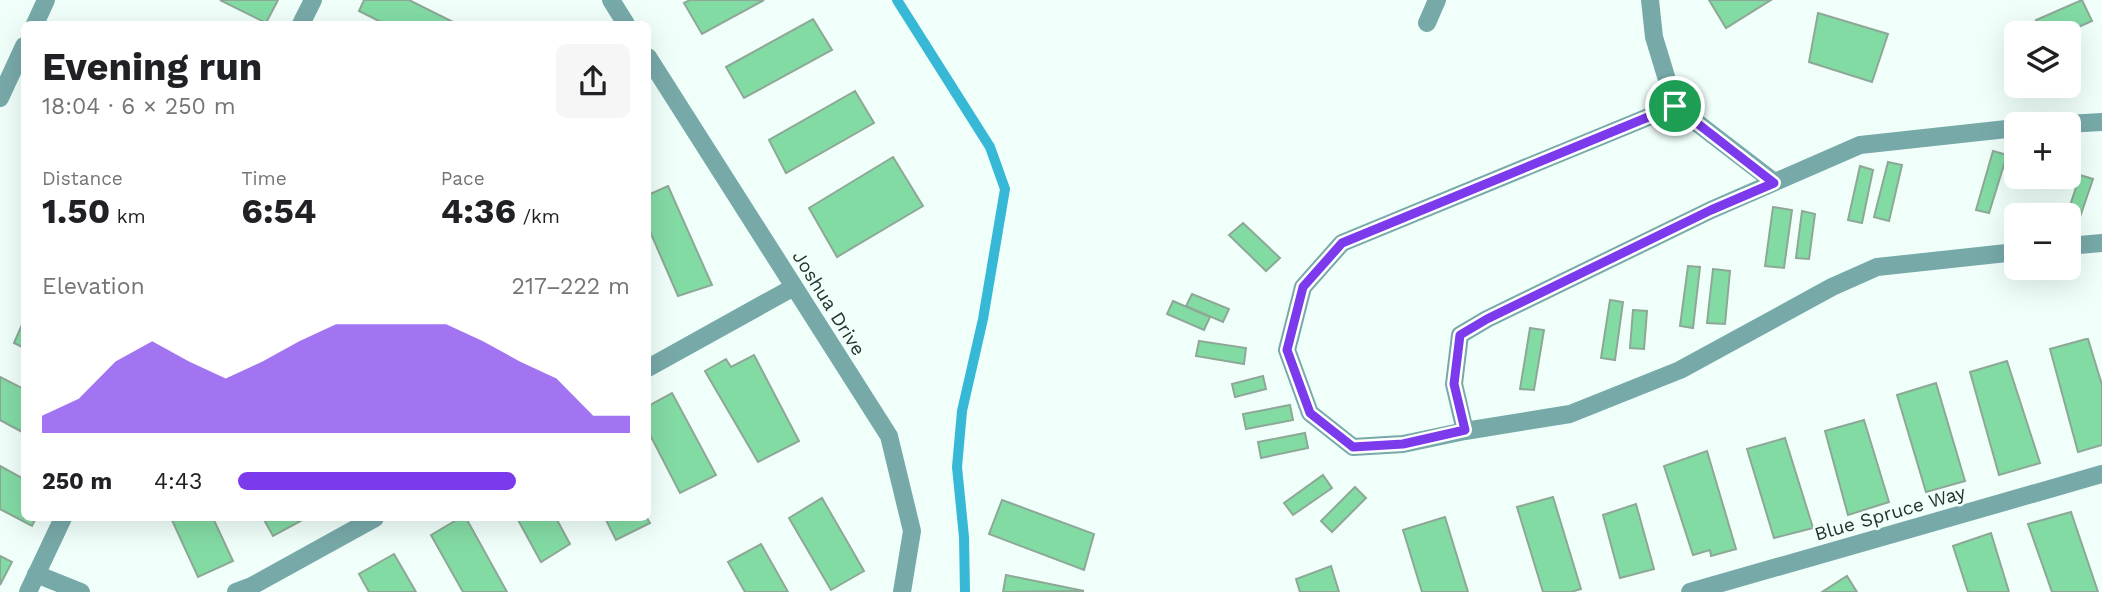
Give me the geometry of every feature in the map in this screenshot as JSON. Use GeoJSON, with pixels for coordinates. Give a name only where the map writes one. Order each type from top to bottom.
{"type":"FeatureCollection","features":[{"type":"Feature","properties":{"kind":"street"},"geometry":{"type":"LineString","coordinates":[[36,21],[46,0]]}},
{"type":"Feature","properties":{"kind":"street"},"geometry":{"type":"LineString","coordinates":[[302,21],[313,0]]}},
{"type":"Feature","properties":{"kind":"street"},"geometry":{"type":"LineString","coordinates":[[611,0],[624,21]]}},
{"type":"Feature","properties":{"kind":"street"},"geometry":{"type":"LineString","coordinates":[[1427,23],[1437,0]]}},
{"type":"Feature","properties":{"kind":"street"},"geometry":{"type":"LineString","coordinates":[[1650,0],[1654,37],[1675,106],[1774,183]]}},
{"type":"Feature","properties":{"kind":"street"},"geometry":{"type":"LineString","coordinates":[[0,98],[21,52]]}},
{"type":"Feature","properties":{"kind":"street","name":"Joshua Drive"},"geometry":{"type":"LineString","coordinates":[[651,62],[889,436],[912,531],[902,592]]}},
{"type":"Feature","properties":{"kind":"street"},"geometry":{"type":"LineString","coordinates":[[1675,106],[1342,243],[1303,287],[1287,350],[1310,413],[1353,447],[1403,444],[1465,430],[1570,414],[1680,370],[1832,287],[1877,267],[2004,253]]}},
{"type":"Feature","properties":{"kind":"street"},"geometry":{"type":"LineString","coordinates":[[2081,123],[2102,122]]}},
{"type":"Feature","properties":{"kind":"street"},"geometry":{"type":"LineString","coordinates":[[1465,430],[1454,384],[1460,335],[1487,319],[1711,210],[1860,145],[2004,129]]}},
{"type":"Feature","properties":{"kind":"street"},"geometry":{"type":"LineString","coordinates":[[2081,245],[2102,243]]}},
{"type":"Feature","properties":{"kind":"street"},"geometry":{"type":"LineString","coordinates":[[651,366],[794,287]]}},
{"type":"Feature","properties":{"kind":"street","name":"Blue Spruce Way"},"geometry":{"type":"LineString","coordinates":[[1690,592],[2102,474]]}},
{"type":"Feature","properties":{"kind":"street"},"geometry":{"type":"LineString","coordinates":[[28,592],[62,521]]}},
{"type":"Feature","properties":{"kind":"street"},"geometry":{"type":"LineString","coordinates":[[236,592],[370,521]]}},
{"type":"Feature","properties":{"kind":"street"},"geometry":{"type":"LineString","coordinates":[[36,574],[81,592]]}},
{"type":"Feature","properties":{"kind":"building"},"geometry":{"type":"Polygon","coordinates":[[[220,0],[278,0],[267,21],[220,0]]]}},
{"type":"Feature","properties":{"kind":"building"},"geometry":{"type":"Polygon","coordinates":[[[364,0],[409,0],[451,21],[379,21],[359,11],[364,0]]]}},
{"type":"Feature","properties":{"kind":"building"},"geometry":{"type":"Polygon","coordinates":[[[690,0],[764,0],[702,34],[684,3],[690,0]]]}},
{"type":"Feature","properties":{"kind":"building"},"geometry":{"type":"Polygon","coordinates":[[[1709,0],[1771,0],[1726,28],[1709,0]]]}},
{"type":"Feature","properties":{"kind":"building"},"geometry":{"type":"Polygon","coordinates":[[[2082,0],[2092,21],[2081,26],[2081,21],[2036,20],[2082,0]]]}},
{"type":"Feature","properties":{"kind":"building"},"geometry":{"type":"Polygon","coordinates":[[[1818,13],[1888,34],[1872,82],[1809,62],[1818,13]]]}},
{"type":"Feature","properties":{"kind":"building"},"geometry":{"type":"Polygon","coordinates":[[[813,19],[832,50],[744,98],[726,67],[813,19]]]}},
{"type":"Feature","properties":{"kind":"building"},"geometry":{"type":"Polygon","coordinates":[[[855,91],[874,123],[786,173],[769,140],[855,91]]]}},
{"type":"Feature","properties":{"kind":"building"},"geometry":{"type":"Polygon","coordinates":[[[1993,151],[2004,154],[2004,165],[1989,213],[1976,210],[1993,151]]]}},
{"type":"Feature","properties":{"kind":"building"},"geometry":{"type":"Polygon","coordinates":[[[893,157],[923,206],[837,257],[809,208],[893,157]]]}},
{"type":"Feature","properties":{"kind":"building"},"geometry":{"type":"Polygon","coordinates":[[[1888,162],[1902,165],[1889,221],[1874,217],[1888,162]]]}},
{"type":"Feature","properties":{"kind":"building"},"geometry":{"type":"Polygon","coordinates":[[[1860,166],[1873,170],[1862,223],[1848,220],[1860,166]]]}},
{"type":"Feature","properties":{"kind":"building"},"geometry":{"type":"Polygon","coordinates":[[[2081,175],[2093,179],[2081,214],[2081,203],[2071,203],[2075,189],[2081,189],[2081,175]]]}},
{"type":"Feature","properties":{"kind":"building"},"geometry":{"type":"Polygon","coordinates":[[[668,186],[712,285],[678,296],[651,234],[651,194],[668,186]]]}},
{"type":"Feature","properties":{"kind":"building"},"geometry":{"type":"Polygon","coordinates":[[[1773,207],[1792,210],[1784,268],[1765,266],[1773,207]]]}},
{"type":"Feature","properties":{"kind":"building"},"geometry":{"type":"Polygon","coordinates":[[[1802,211],[1815,214],[1809,259],[1796,258],[1802,211]]]}},
{"type":"Feature","properties":{"kind":"building"},"geometry":{"type":"Polygon","coordinates":[[[1243,223],[1280,258],[1266,271],[1229,235],[1243,223]]]}},
{"type":"Feature","properties":{"kind":"building"},"geometry":{"type":"Polygon","coordinates":[[[1688,266],[1700,267],[1693,328],[1680,326],[1688,266]]]}},
{"type":"Feature","properties":{"kind":"building"},"geometry":{"type":"Polygon","coordinates":[[[1713,269],[1730,271],[1725,324],[1707,323],[1713,269]]]}},
{"type":"Feature","properties":{"kind":"building"},"geometry":{"type":"Polygon","coordinates":[[[1192,294],[1229,309],[1223,322],[1186,306],[1192,294]]]}},
{"type":"Feature","properties":{"kind":"building"},"geometry":{"type":"Polygon","coordinates":[[[1610,300],[1623,302],[1615,360],[1601,358],[1610,300]]]}},
{"type":"Feature","properties":{"kind":"building"},"geometry":{"type":"Polygon","coordinates":[[[1173,301],[1210,317],[1204,330],[1167,314],[1173,301]]]}},
{"type":"Feature","properties":{"kind":"building"},"geometry":{"type":"Polygon","coordinates":[[[1633,310],[1647,311],[1644,349],[1630,348],[1633,310]]]}},
{"type":"Feature","properties":{"kind":"building"},"geometry":{"type":"Polygon","coordinates":[[[21,327],[21,346],[14,343],[21,327]]]}},
{"type":"Feature","properties":{"kind":"building"},"geometry":{"type":"Polygon","coordinates":[[[1530,328],[1544,330],[1534,390],[1520,389],[1530,328]]]}},
{"type":"Feature","properties":{"kind":"building"},"geometry":{"type":"Polygon","coordinates":[[[2088,339],[2102,385],[2102,445],[2078,452],[2050,349],[2088,339]]]}},
{"type":"Feature","properties":{"kind":"building"},"geometry":{"type":"Polygon","coordinates":[[[1199,341],[1246,348],[1244,364],[1196,356],[1199,341]]]}},
{"type":"Feature","properties":{"kind":"building"},"geometry":{"type":"Polygon","coordinates":[[[754,355],[799,441],[758,462],[705,371],[726,359],[731,367],[754,355]]]}},
{"type":"Feature","properties":{"kind":"building"},"geometry":{"type":"Polygon","coordinates":[[[2007,361],[2040,463],[1999,475],[1970,372],[2007,361]]]}},
{"type":"Feature","properties":{"kind":"building"},"geometry":{"type":"Polygon","coordinates":[[[1263,376],[1266,389],[1235,397],[1232,384],[1263,376]]]}},
{"type":"Feature","properties":{"kind":"building"},"geometry":{"type":"Polygon","coordinates":[[[0,377],[21,388],[21,431],[0,420],[0,377]]]}},
{"type":"Feature","properties":{"kind":"building"},"geometry":{"type":"Polygon","coordinates":[[[1936,383],[1965,481],[1926,492],[1897,395],[1936,383]]]}},
{"type":"Feature","properties":{"kind":"building"},"geometry":{"type":"Polygon","coordinates":[[[672,393],[716,475],[680,493],[651,437],[651,404],[672,393]]]}},
{"type":"Feature","properties":{"kind":"building"},"geometry":{"type":"Polygon","coordinates":[[[1290,405],[1293,420],[1246,429],[1243,414],[1290,405]]]}},
{"type":"Feature","properties":{"kind":"building"},"geometry":{"type":"Polygon","coordinates":[[[1864,420],[1889,502],[1848,515],[1825,431],[1864,420]]]}},
{"type":"Feature","properties":{"kind":"building"},"geometry":{"type":"Polygon","coordinates":[[[1305,433],[1308,448],[1261,458],[1258,442],[1305,433]]]}},
{"type":"Feature","properties":{"kind":"building"},"geometry":{"type":"Polygon","coordinates":[[[1785,438],[1813,528],[1774,538],[1747,449],[1785,438]]]}},
{"type":"Feature","properties":{"kind":"building"},"geometry":{"type":"Polygon","coordinates":[[[1707,451],[1736,549],[1711,556],[1710,550],[1693,555],[1664,466],[1707,451]]]}},
{"type":"Feature","properties":{"kind":"building"},"geometry":{"type":"Polygon","coordinates":[[[0,466],[21,477],[21,520],[0,509],[0,466]]]}},
{"type":"Feature","properties":{"kind":"building"},"geometry":{"type":"Polygon","coordinates":[[[1323,475],[1332,488],[1293,515],[1284,503],[1323,475]]]}},
{"type":"Feature","properties":{"kind":"building"},"geometry":{"type":"Polygon","coordinates":[[[1355,487],[1366,498],[1332,532],[1321,521],[1355,487]]]}},
{"type":"Feature","properties":{"kind":"building"},"geometry":{"type":"Polygon","coordinates":[[[1553,497],[1581,589],[1571,592],[1543,592],[1517,507],[1553,497]]]}},
{"type":"Feature","properties":{"kind":"building"},"geometry":{"type":"Polygon","coordinates":[[[822,498],[864,571],[831,590],[789,518],[822,498]]]}},
{"type":"Feature","properties":{"kind":"building"},"geometry":{"type":"Polygon","coordinates":[[[1002,500],[1094,534],[1084,570],[989,534],[1002,500]]]}},
{"type":"Feature","properties":{"kind":"building"},"geometry":{"type":"Polygon","coordinates":[[[1636,504],[1654,569],[1620,578],[1603,515],[1636,504]]]}},
{"type":"Feature","properties":{"kind":"building"},"geometry":{"type":"Polygon","coordinates":[[[2071,512],[2098,592],[2052,592],[2028,524],[2071,512]]]}},
{"type":"Feature","properties":{"kind":"building"},"geometry":{"type":"Polygon","coordinates":[[[1445,517],[1468,592],[1422,592],[1403,530],[1445,517]]]}},
{"type":"Feature","properties":{"kind":"building"},"geometry":{"type":"Polygon","coordinates":[[[172,521],[214,521],[233,561],[198,577],[172,521]]]}},
{"type":"Feature","properties":{"kind":"building"},"geometry":{"type":"Polygon","coordinates":[[[265,521],[300,521],[273,536],[265,521]]]}},
{"type":"Feature","properties":{"kind":"building"},"geometry":{"type":"Polygon","coordinates":[[[455,521],[468,521],[507,592],[463,592],[431,535],[455,521]]]}},
{"type":"Feature","properties":{"kind":"building"},"geometry":{"type":"Polygon","coordinates":[[[519,521],[558,521],[570,544],[541,562],[519,521]]]}},
{"type":"Feature","properties":{"kind":"building"},"geometry":{"type":"Polygon","coordinates":[[[606,521],[650,523],[616,540],[606,521]]]}},
{"type":"Feature","properties":{"kind":"building"},"geometry":{"type":"Polygon","coordinates":[[[1991,533],[2009,592],[1968,592],[1953,546],[1991,533]]]}},
{"type":"Feature","properties":{"kind":"building"},"geometry":{"type":"Polygon","coordinates":[[[761,544],[788,592],[745,592],[728,562],[761,544]]]}},
{"type":"Feature","properties":{"kind":"building"},"geometry":{"type":"Polygon","coordinates":[[[394,554],[416,592],[369,592],[359,574],[394,554]]]}},
{"type":"Feature","properties":{"kind":"building"},"geometry":{"type":"Polygon","coordinates":[[[0,556],[12,562],[0,585],[0,556]]]}},
{"type":"Feature","properties":{"kind":"building"},"geometry":{"type":"Polygon","coordinates":[[[1331,566],[1339,592],[1300,592],[1296,579],[1331,566]]]}},
{"type":"Feature","properties":{"kind":"building"},"geometry":{"type":"Polygon","coordinates":[[[1006,575],[1084,591],[1003,592],[1006,575]]]}},
{"type":"Feature","properties":{"kind":"building"},"geometry":{"type":"Polygon","coordinates":[[[1847,576],[1857,592],[1822,592],[1847,576]]]}},
{"type":"Feature","properties":{"kind":"waterway"},"geometry":{"type":"LineString","coordinates":[[897,0],[990,147],[1005,189],[983,319],[962,411],[957,467],[964,537],[965,592]]}},
{"type":"Feature","properties":{"kind":"route"},"geometry":{"type":"LineString","coordinates":[[1675,106],[1774,183],[1711,210],[1487,319],[1460,335],[1454,384],[1465,430],[1403,444],[1353,447],[1310,413],[1287,350],[1303,287],[1342,243],[1675,106]]}}]}
